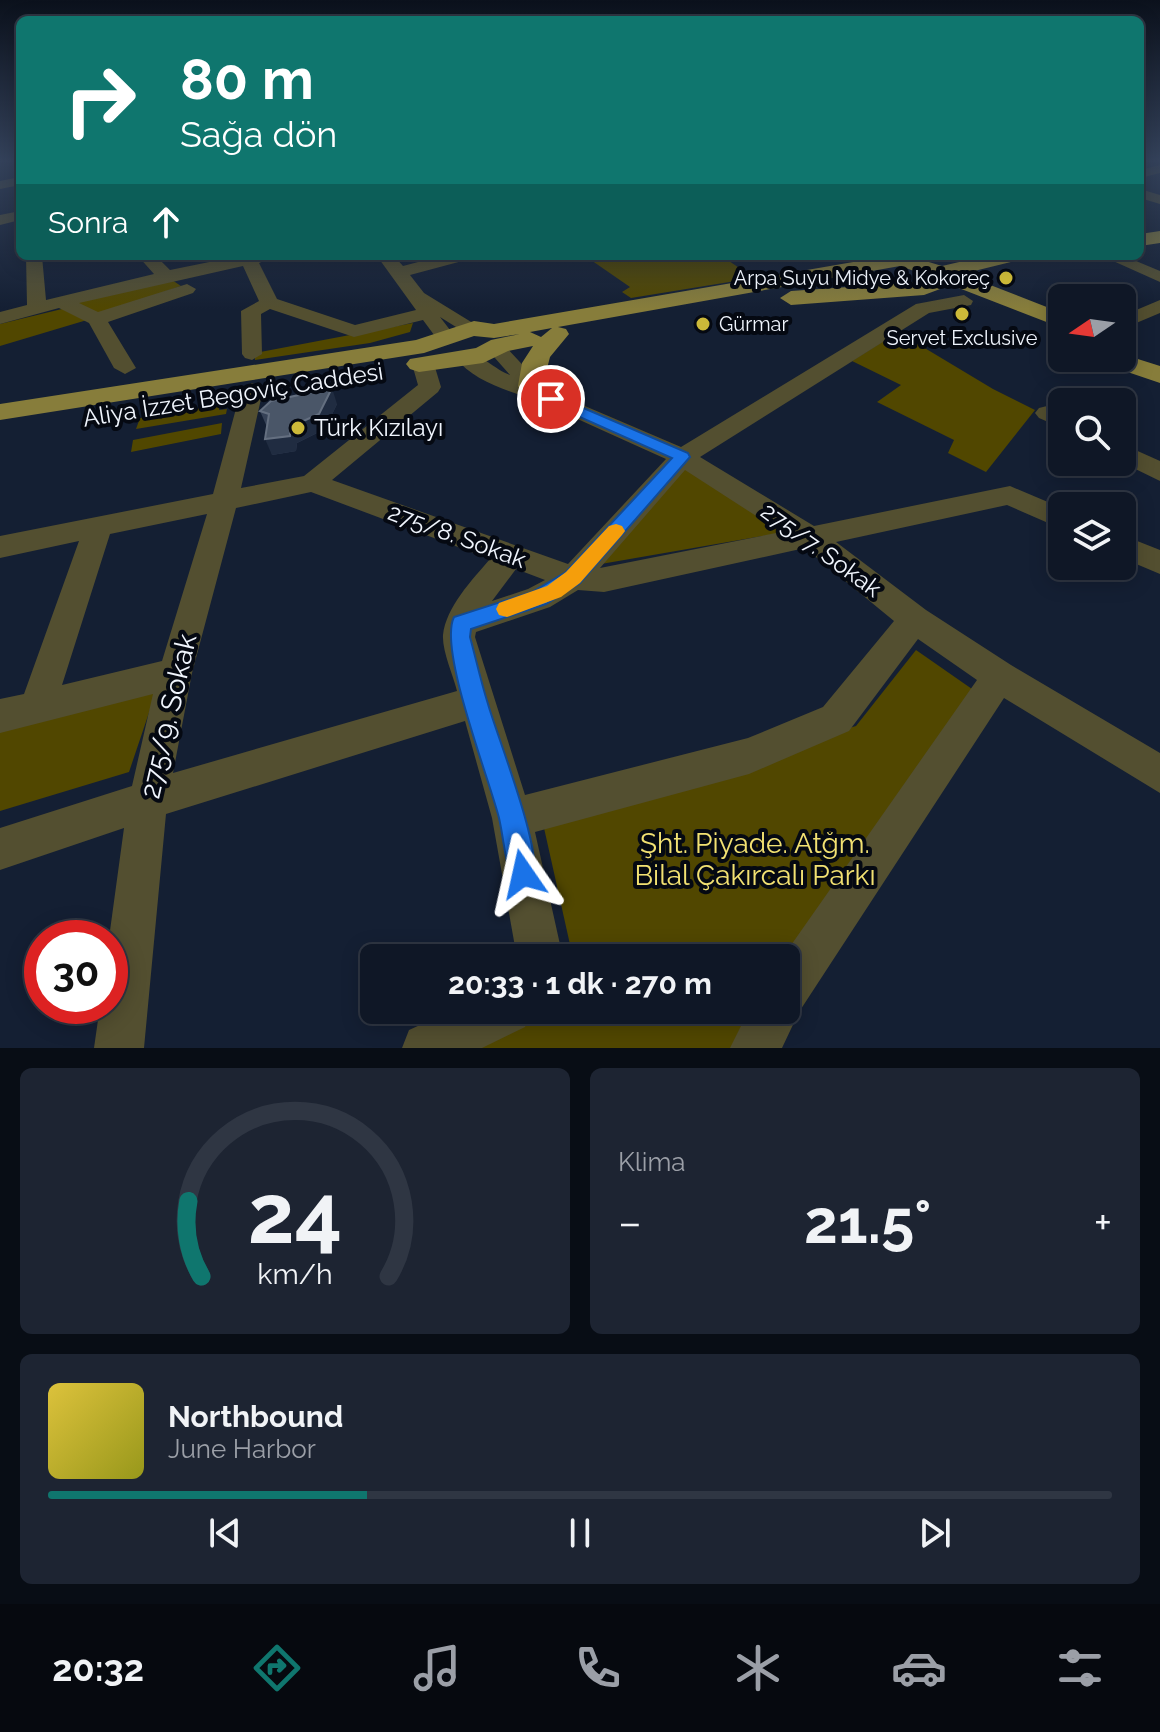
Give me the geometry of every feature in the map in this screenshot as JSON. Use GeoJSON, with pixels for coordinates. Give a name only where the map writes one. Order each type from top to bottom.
{"type":"FeatureCollection","features":[{"type":"Feature","properties":{"kind":"main road"},"geometry":{"type":"LineString","coordinates":[[809,276],[823,260]]}},
{"type":"Feature","properties":{"kind":"main road","name":"Aliya İzzet Begoviç Caddesi"},"geometry":{"type":"LineString","coordinates":[[491,338],[809,276],[872,260]]}},
{"type":"Feature","properties":{"kind":"main road"},"geometry":{"type":"LineString","coordinates":[[880,260],[934,272],[992,260]]}},
{"type":"Feature","properties":{"kind":"main road"},"geometry":{"type":"LineString","coordinates":[[880,260],[934,272],[1048,316]]}},
{"type":"Feature","properties":{"kind":"main road"},"geometry":{"type":"LineString","coordinates":[[934,272],[964,301],[1048,334]]}},
{"type":"Feature","properties":{"kind":"main road","name":"Aliya İzzet Begoviç Caddesi"},"geometry":{"type":"LineString","coordinates":[[491,338],[557,334],[934,272]]}},
{"type":"Feature","properties":{"kind":"main road"},"geometry":{"type":"LineString","coordinates":[[534,390],[532,367],[537,354],[557,334]]}},
{"type":"Feature","properties":{"kind":"main road","name":"Aliya İzzet Begoviç Caddesi"},"geometry":{"type":"LineString","coordinates":[[0,412],[386,352],[456,348],[483,355],[491,338]]}},
{"type":"Feature","properties":{"kind":"main road","name":"Aliya İzzet Begoviç Caddesi"},"geometry":{"type":"LineString","coordinates":[[0,434],[423,364],[456,348]]}},
{"type":"Feature","properties":{"kind":"main road"},"geometry":{"type":"LineString","coordinates":[[1136,349],[1160,358]]}},
{"type":"Feature","properties":{"kind":"main road"},"geometry":{"type":"LineString","coordinates":[[1136,367],[1160,375]]}},
{"type":"Feature","properties":{"kind":"street"},"geometry":{"type":"LineString","coordinates":[[34,260],[37,308]]}},
{"type":"Feature","properties":{"kind":"street"},"geometry":{"type":"LineString","coordinates":[[150,260],[166,276]]}},
{"type":"Feature","properties":{"kind":"street"},"geometry":{"type":"LineString","coordinates":[[0,318],[241,260]]}},
{"type":"Feature","properties":{"kind":"street"},"geometry":{"type":"LineString","coordinates":[[256,260],[269,303]]}},
{"type":"Feature","properties":{"kind":"street","name":"275/7. Sokak"},"geometry":{"type":"LineString","coordinates":[[389,260],[456,348],[486,374],[534,390],[682,457],[810,537],[915,619],[999,676],[1160,774]]}},
{"type":"Feature","properties":{"kind":"street"},"geometry":{"type":"LineString","coordinates":[[401,272],[445,260]]}},
{"type":"Feature","properties":{"kind":"street"},"geometry":{"type":"LineString","coordinates":[[1120,260],[1160,277]]}},
{"type":"Feature","properties":{"kind":"street"},"geometry":{"type":"LineString","coordinates":[[97,319],[187,289]]}},
{"type":"Feature","properties":{"kind":"street"},"geometry":{"type":"LineString","coordinates":[[461,624],[547,595],[573,578],[682,457],[923,308],[964,301]]}},
{"type":"Feature","properties":{"kind":"street"},"geometry":{"type":"LineString","coordinates":[[61,302],[97,319],[125,368]]}},
{"type":"Feature","properties":{"kind":"street"},"geometry":{"type":"LineString","coordinates":[[252,354],[251,311],[269,303],[354,331],[422,305],[491,338],[534,390]]}},
{"type":"Feature","properties":{"kind":"street"},"geometry":{"type":"LineString","coordinates":[[1136,317],[1160,306]]}},
{"type":"Feature","properties":{"kind":"street"},"geometry":{"type":"LineString","coordinates":[[0,547],[312,483],[430,387],[423,364]]}},
{"type":"Feature","properties":{"kind":"street","name":"275/9. Sokak"},"geometry":{"type":"LineString","coordinates":[[119,1048],[148,800],[175,673],[225,500],[252,390]]}},
{"type":"Feature","properties":{"kind":"street"},"geometry":{"type":"LineString","coordinates":[[1136,459],[1160,472]]}},
{"type":"Feature","properties":{"kind":"street","name":"275/8. Sokak"},"geometry":{"type":"LineString","coordinates":[[312,483],[573,578],[604,580],[1010,495],[1048,513]]}},
{"type":"Feature","properties":{"kind":"street"},"geometry":{"type":"LineString","coordinates":[[37,706],[99,526]]}},
{"type":"Feature","properties":{"kind":"street"},"geometry":{"type":"LineString","coordinates":[[1136,552],[1160,563]]}},
{"type":"Feature","properties":{"kind":"street"},"geometry":{"type":"LineString","coordinates":[[511,555],[461,624],[459,637],[475,702],[512,818],[537,944]]}},
{"type":"Feature","properties":{"kind":"street"},"geometry":{"type":"LineString","coordinates":[[512,818],[749,756],[836,719],[915,619]]}},
{"type":"Feature","properties":{"kind":"street"},"geometry":{"type":"LineString","coordinates":[[0,716],[175,673]]}},
{"type":"Feature","properties":{"kind":"street"},"geometry":{"type":"LineString","coordinates":[[800,973],[999,676]]}},
{"type":"Feature","properties":{"kind":"street"},"geometry":{"type":"LineString","coordinates":[[0,849],[148,800],[475,702]]}},
{"type":"Feature","properties":{"kind":"street"},"geometry":{"type":"LineString","coordinates":[[427,1048],[478,1024]]}},
{"type":"Feature","properties":{"kind":"street"},"geometry":{"type":"LineString","coordinates":[[755,1048],[768,1024]]}},
{"type":"Feature","properties":{"kind":"green space"},"geometry":{"type":"Polygon","coordinates":[[[591,260],[731,260],[729,261],[754,278],[631,298],[622,292],[630,287],[591,260]]]}},
{"type":"Feature","properties":{"kind":"green space"},"geometry":{"type":"Polygon","coordinates":[[[166,276],[181,286],[98,315],[70,301],[166,276]]]}},
{"type":"Feature","properties":{"kind":"green space"},"geometry":{"type":"Polygon","coordinates":[[[66,308],[87,320],[0,346],[0,324],[66,308]]]}},
{"type":"Feature","properties":{"kind":"green space"},"geometry":{"type":"Polygon","coordinates":[[[413,323],[410,332],[370,343],[255,360],[255,353],[413,323]]]}},
{"type":"Feature","properties":{"kind":"green space"},"geometry":{"type":"Polygon","coordinates":[[[898,332],[993,389],[1035,410],[986,472],[948,453],[954,440],[877,402],[901,385],[852,361],[898,332]]]}},
{"type":"Feature","properties":{"kind":"green space"},"geometry":{"type":"Polygon","coordinates":[[[220,405],[219,410],[227,409],[226,414],[136,429],[140,418],[220,405]]]}},
{"type":"Feature","properties":{"kind":"green space"},"geometry":{"type":"Polygon","coordinates":[[[222,423],[221,434],[131,452],[133,440],[222,423]]]}},
{"type":"Feature","properties":{"kind":"green space"},"geometry":{"type":"Polygon","coordinates":[[[675,460],[792,531],[578,568],[675,460]]]}},
{"type":"Feature","properties":{"kind":"green space","name":"Şht. Piyade. Atğm. Bilal Çakırcalı Parkı"},"geometry":{"type":"Polygon","coordinates":[[[916,650],[972,689],[796,944],[570,944],[542,819],[856,726],[916,650]]]}},
{"type":"Feature","properties":{"kind":"green space"},"geometry":{"type":"Polygon","coordinates":[[[159,683],[129,772],[0,811],[0,720],[159,683]]]}},
{"type":"Feature","properties":{"kind":"green space"},"geometry":{"type":"Polygon","coordinates":[[[516,1024],[774,1024],[760,1048],[451,1048],[516,1024]]]}},
{"type":"Feature","properties":{"kind":"building"},"geometry":{"type":"Polygon","coordinates":[[[332,388],[319,414],[290,427],[290,436],[265,439],[269,414],[260,411],[271,401],[332,388]]]}},
{"type":"Feature","properties":{"kind":"slow traffic"},"geometry":{"type":"LineString","coordinates":[[507,609],[554,592],[573,578],[616,531]]}},
{"type":"Feature","properties":{"kind":"place","name":"Arpa Suyu Midye & Kokoreç"},"geometry":{"type":"Point","coordinates":[1006,278]}},
{"type":"Feature","properties":{"kind":"place","name":"Servet Exclusive"},"geometry":{"type":"Point","coordinates":[962,314]}},
{"type":"Feature","properties":{"kind":"place","name":"Gürmar"},"geometry":{"type":"Point","coordinates":[703,324]}},
{"type":"Feature","properties":{"kind":"place","name":"Türk Kızılayı"},"geometry":{"type":"Point","coordinates":[298,428]}},
{"type":"Feature","properties":{"kind":"route"},"geometry":{"type":"LineString","coordinates":[[523,874],[512,818],[475,702],[459,637],[461,624],[554,592],[573,578],[682,457],[551,399]]}}]}
